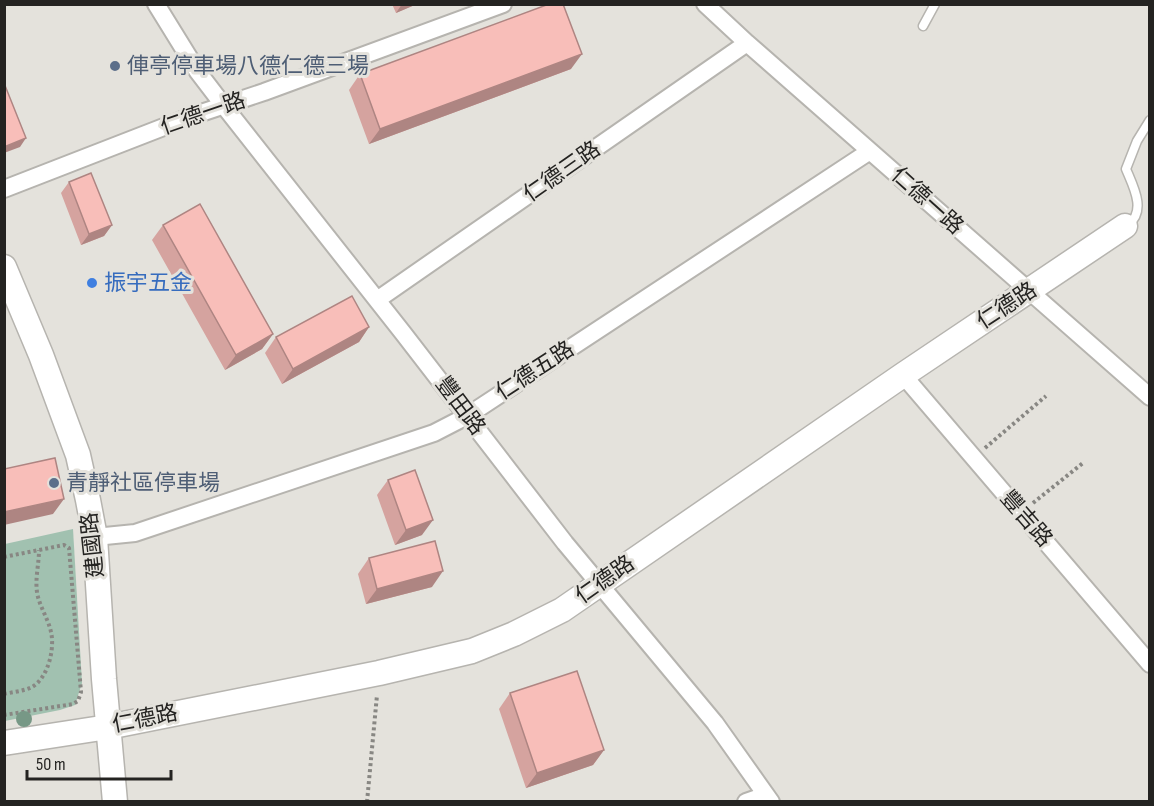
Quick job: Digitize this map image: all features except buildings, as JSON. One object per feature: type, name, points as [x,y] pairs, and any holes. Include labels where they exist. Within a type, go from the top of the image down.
[{"type":"street","name":"豐田路","points":[[156,4],[198,72],[224,106],[565,543],[714,723],[769,798]]},
{"type":"street","name":"仁德一路","points":[[4,189],[503,4]]},
{"type":"street","name":"仁德一路","points":[[705,4],[1149,397]]},
{"type":"street","name":"仁德三路","points":[[377,300],[747,43]]},
{"type":"street","name":"仁德五路","points":[[95,537],[146,529],[434,433],[467,416],[870,151]]},
{"type":"street","name":"仁德路","points":[[4,743],[108,727],[379,673],[472,651],[514,634],[562,610],[903,375],[1125,226]]},
{"type":"street","name":"建國路","points":[[4,267],[41,355],[78,455],[95,537],[115,801]]},
{"type":"street","name":"豐吉路","points":[[903,375],[1149,664]]},
{"type":"street","points":[[746,801],[769,798]]},
{"type":"lane","points":[[923,26],[935,4]]},
{"type":"lane","points":[[1125,226],[1133,221],[1139,204],[1126,169],[1137,141],[1149,120]]},
{"type":"path","points":[[974,458],[1046,396]]},
{"type":"path","points":[[1021,513],[1083,463]]},
{"type":"path","points":[[4,556],[64,544],[70,551],[81,692],[78,701],[72,704],[4,715]]},
{"type":"path","points":[[4,694],[25,690],[40,681],[50,658],[51,630],[36,591],[39,550]]},
{"type":"path","points":[[368,801],[379,673]]},
{"type":"green space","points":[[73,529],[82,683],[75,705],[5,721],[5,544]]},
{"type":"place","name":"俥亭停車場八德仁德三場","points":[[115,66]]},
{"type":"place","name":"振宇五金","points":[[92,283]]},
{"type":"place","name":"青靜社區停車場","points":[[54,483]]}]
